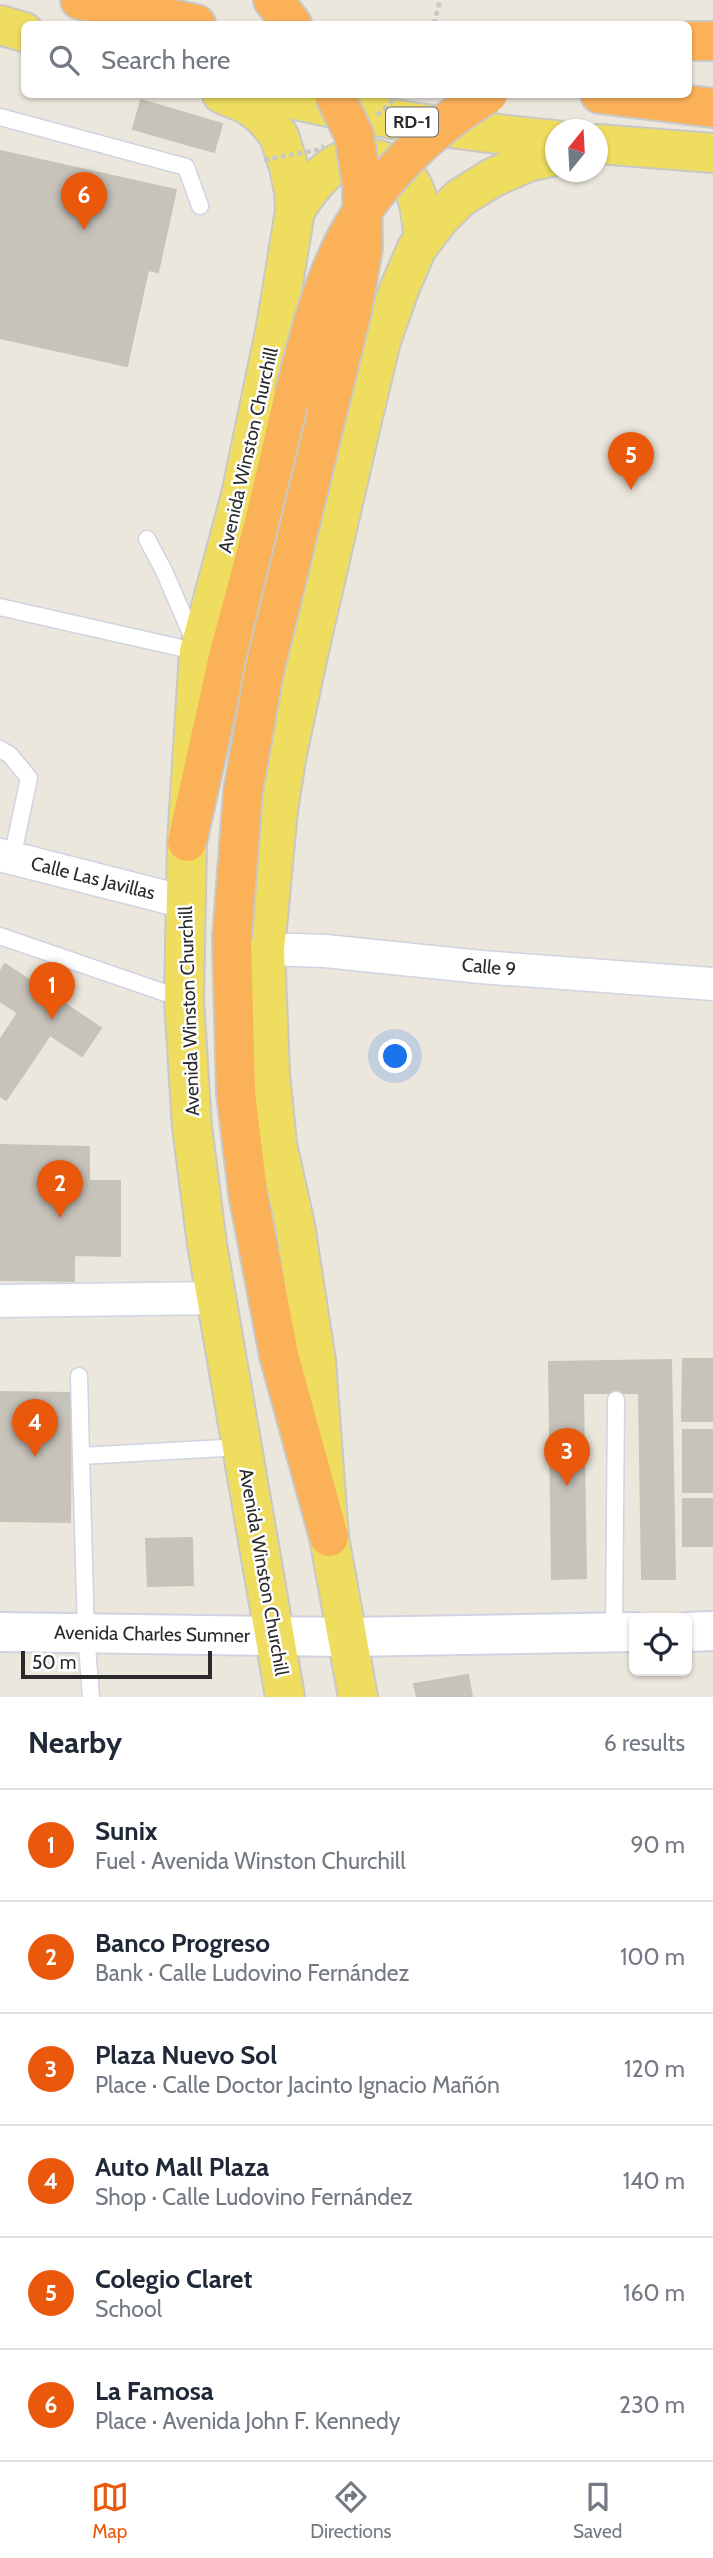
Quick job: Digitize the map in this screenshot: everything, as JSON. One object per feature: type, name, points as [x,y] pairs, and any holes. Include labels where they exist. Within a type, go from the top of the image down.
[{"type":"highway","points":[[80,0],[182,21]]},
{"type":"highway","points":[[274,0],[290,21]]},
{"type":"highway","points":[[692,41],[713,41]]},
{"type":"highway","points":[[329,1537],[279,1355],[248,1193],[236,1093],[249,944],[235,873],[243,792],[264,673],[352,312],[363,248],[362,185],[354,135],[336,98]]},
{"type":"highway","points":[[187,842],[228,657],[263,527],[294,395],[319,301],[335,260],[354,222],[417,148],[446,122],[482,98]]},
{"type":"highway","points":[[632,98],[713,108]]},
{"type":"main road","points":[[0,25],[21,31]]},
{"type":"main road","points":[[232,98],[247,104],[264,117],[279,136],[289,167],[295,211]]},
{"type":"main road","name":"RD-1","points":[[290,98],[392,119],[491,134],[545,138]]},
{"type":"main road","points":[[608,146],[713,153]]},
{"type":"main road","points":[[295,211],[308,191],[339,163],[359,156],[371,158],[404,172],[415,190],[422,213],[423,238]]},
{"type":"main road","points":[[249,944],[308,655],[381,341],[400,287],[423,238],[460,198],[492,178],[528,162],[545,158]]},
{"type":"main road","name":"Avenida Winston Churchill","points":[[285,1697],[216,1298],[192,1128],[184,1000],[187,842],[199,652],[241,495],[276,327],[295,211]]},
{"type":"main road","points":[[329,1537],[358,1697]]},
{"type":"street","name":"Calle Las Javillas","points":[[6,856],[185,902]]},
{"type":"street","name":"Calle 9","points":[[249,944],[481,967],[713,984]]},
{"type":"street","points":[[0,1301],[216,1298]]},
{"type":"street","points":[[692,1632],[713,1631]]},
{"type":"street","name":"Avenida Charles Sumner","points":[[0,1632],[347,1637],[624,1632]]},
{"type":"lane","points":[[0,117],[186,167],[200,206]]},
{"type":"lane","points":[[147,539],[199,652]]},
{"type":"lane","points":[[0,607],[199,652]]},
{"type":"lane","points":[[0,749],[10,755],[29,778],[6,856]]},
{"type":"lane","points":[[0,936],[184,1000]]},
{"type":"lane","points":[[79,1376],[86,1633],[91,1697]]},
{"type":"lane","points":[[615,1401],[624,1632]]},
{"type":"lane","points":[[81,1456],[242,1447]]},
{"type":"path","points":[[435,21],[440,0]]},
{"type":"building","points":[[141,100],[222,124],[214,152],[133,129]]},
{"type":"building","points":[[0,151],[176,190],[158,272],[148,270],[127,366],[0,338]]},
{"type":"building","points":[[5,964],[101,1028],[82,1056],[50,1035],[23,1075],[0,1060],[0,1040],[18,1013],[0,1001],[0,972]]},
{"type":"building","points":[[0,1060],[23,1075],[6,1100],[0,1096]]},
{"type":"building","points":[[0,1145],[89,1147],[89,1181],[120,1181],[120,1256],[74,1255],[74,1281],[0,1280]]},
{"type":"building","points":[[683,1359],[713,1359],[713,1421],[682,1421]]},
{"type":"building","points":[[671,1360],[675,1579],[642,1579],[639,1393],[583,1393],[586,1578],[552,1579],[549,1362]]},
{"type":"building","points":[[0,1392],[71,1393],[70,1522],[0,1521]]},
{"type":"building","points":[[683,1430],[713,1430],[713,1492],[683,1492]]},
{"type":"building","points":[[683,1499],[713,1499],[713,1546],[683,1546]]},
{"type":"building","points":[[192,1538],[193,1585],[148,1586],[146,1539]]},
{"type":"building","points":[[468,1675],[472,1697],[417,1697],[414,1684]]},
{"type":"place","name":"La Famosa","points":[[84,230]]},
{"type":"place","name":"Colegio Claret","points":[[631,490]]},
{"type":"place","name":"Sunix","points":[[52,1020]]},
{"type":"place","name":"Banco Progreso","points":[[60,1218]]},
{"type":"place","name":"Auto Mall Plaza","points":[[35,1457]]},
{"type":"place","name":"Plaza Nuevo Sol","points":[[567,1486]]}]
